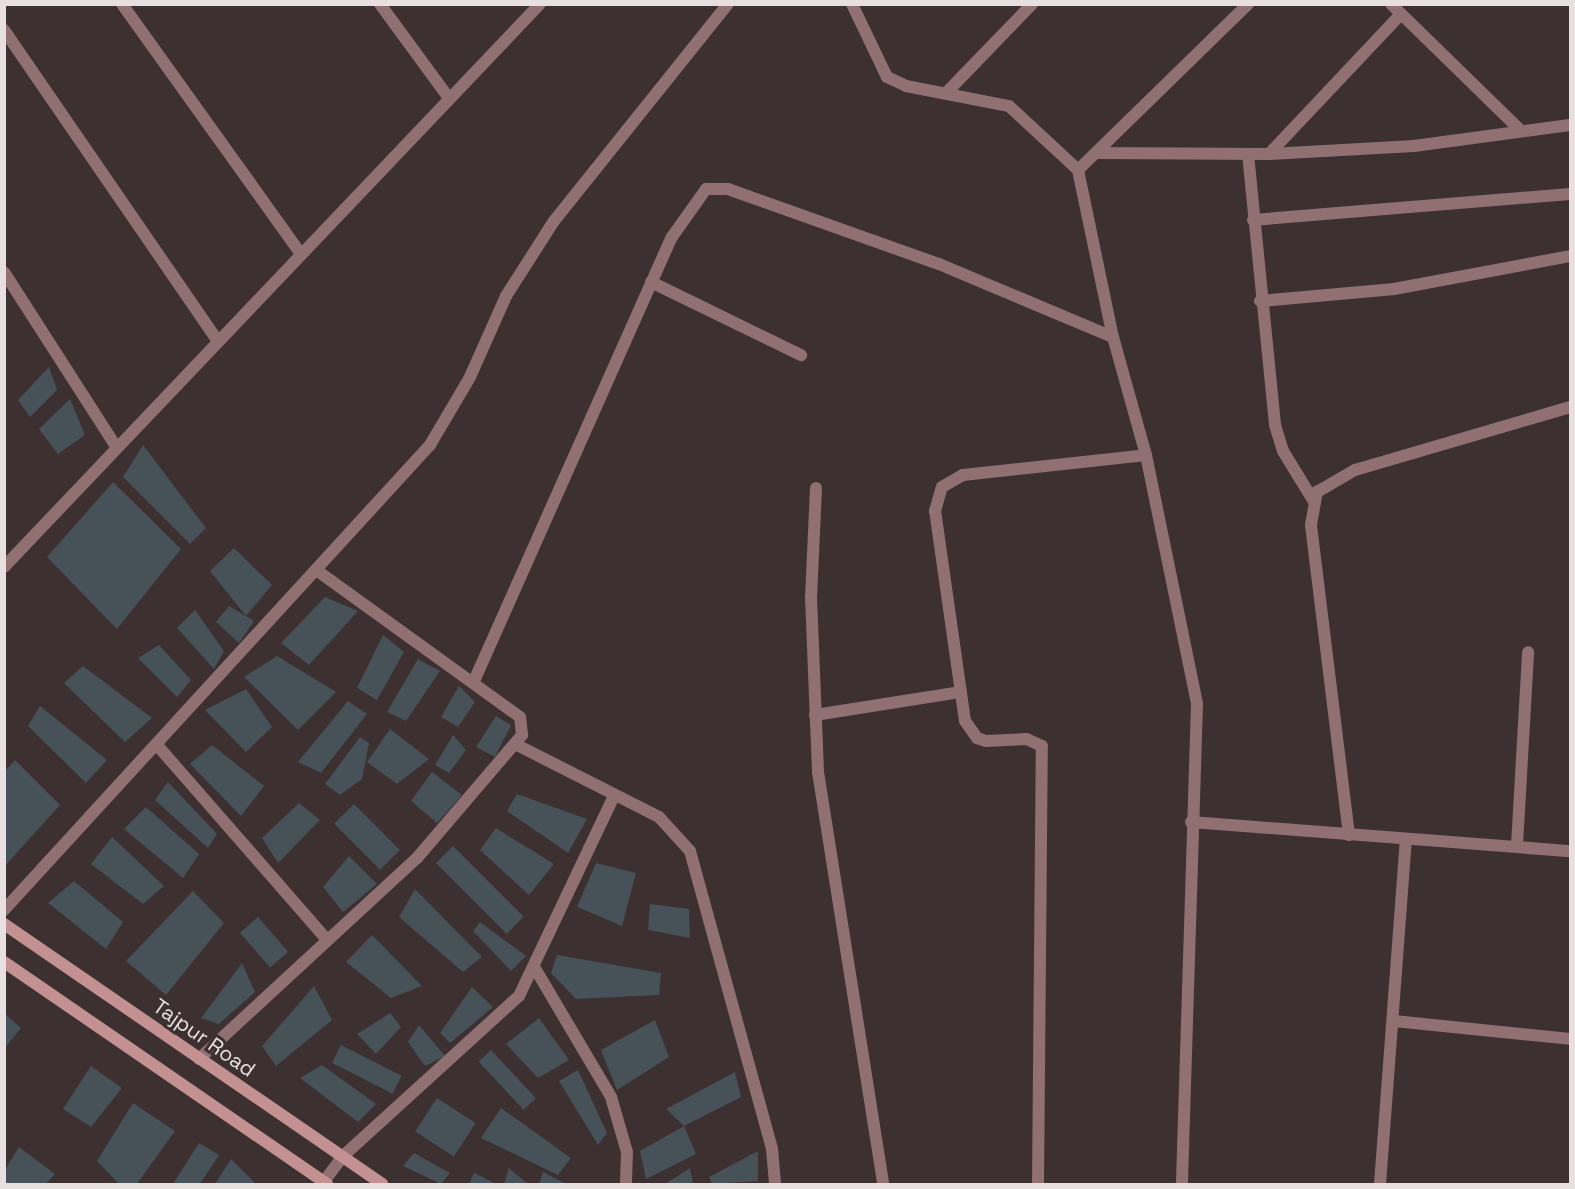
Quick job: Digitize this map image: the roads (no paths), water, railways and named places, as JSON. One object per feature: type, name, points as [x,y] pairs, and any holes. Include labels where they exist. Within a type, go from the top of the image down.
[{"type":"main road","name":"Tajpur Road","points":[[4,924],[382,1185]]},
{"type":"main road","points":[[4,962],[324,1184]]},
{"type":"street","points":[[122,4],[301,254]]},
{"type":"street","points":[[380,4],[448,97]]},
{"type":"street","points":[[4,567],[448,97],[540,4]]},
{"type":"street","points":[[4,910],[319,572],[430,445],[470,377],[506,296],[548,230],[728,4]]},
{"type":"street","points":[[852,4],[887,77],[906,86],[948,91],[1009,106],[1078,170],[1113,337],[1146,455],[1197,704],[1191,822],[1182,1185]]},
{"type":"street","points":[[948,91],[1032,4]]},
{"type":"street","points":[[1078,170],[1248,4]]},
{"type":"street","points":[[1391,4],[1521,131]]},
{"type":"street","points":[[1269,154],[1401,14]]},
{"type":"street","points":[[4,30],[218,341]]},
{"type":"street","points":[[1096,153],[1269,154],[1414,146],[1570,125]]},
{"type":"street","points":[[1248,154],[1260,301],[1275,425],[1283,451],[1313,500]]},
{"type":"street","points":[[474,681],[651,282],[691,204],[706,189],[721,188],[939,264],[1113,337]]},
{"type":"street","points":[[1253,220],[1570,194]]},
{"type":"street","points":[[1260,301],[1394,289],[1570,256]]},
{"type":"street","points":[[4,272],[117,448]]},
{"type":"street","points":[[651,282],[801,355]]},
{"type":"street","points":[[1349,835],[1311,525],[1313,500],[1330,480],[1355,470],[1570,407]]},
{"type":"street","points":[[1038,1185],[1042,746],[1036,740],[977,738],[965,721],[935,511],[942,487],[957,477],[1006,468],[1146,455]]},
{"type":"street","points":[[816,488],[811,597],[815,715],[824,824],[857,996],[883,1185]]},
{"type":"street","points":[[200,1059],[417,858],[518,745],[520,717],[474,681],[319,572]]},
{"type":"street","points":[[1517,845],[1528,652]]},
{"type":"street","points":[[815,715],[962,692]]},
{"type":"street","points":[[157,745],[327,940]]},
{"type":"street","points":[[518,745],[670,824],[690,851],[772,1149],[775,1185]]},
{"type":"street","points":[[324,1184],[342,1157],[504,1013],[536,970],[614,796]]},
{"type":"street","points":[[1191,822],[1406,840],[1517,845],[1570,851]]},
{"type":"street","points":[[1380,1185],[1406,840]]},
{"type":"street","points":[[536,970],[611,1097],[627,1152],[626,1185]]},
{"type":"street","points":[[1394,1021],[1570,1040]]}]
